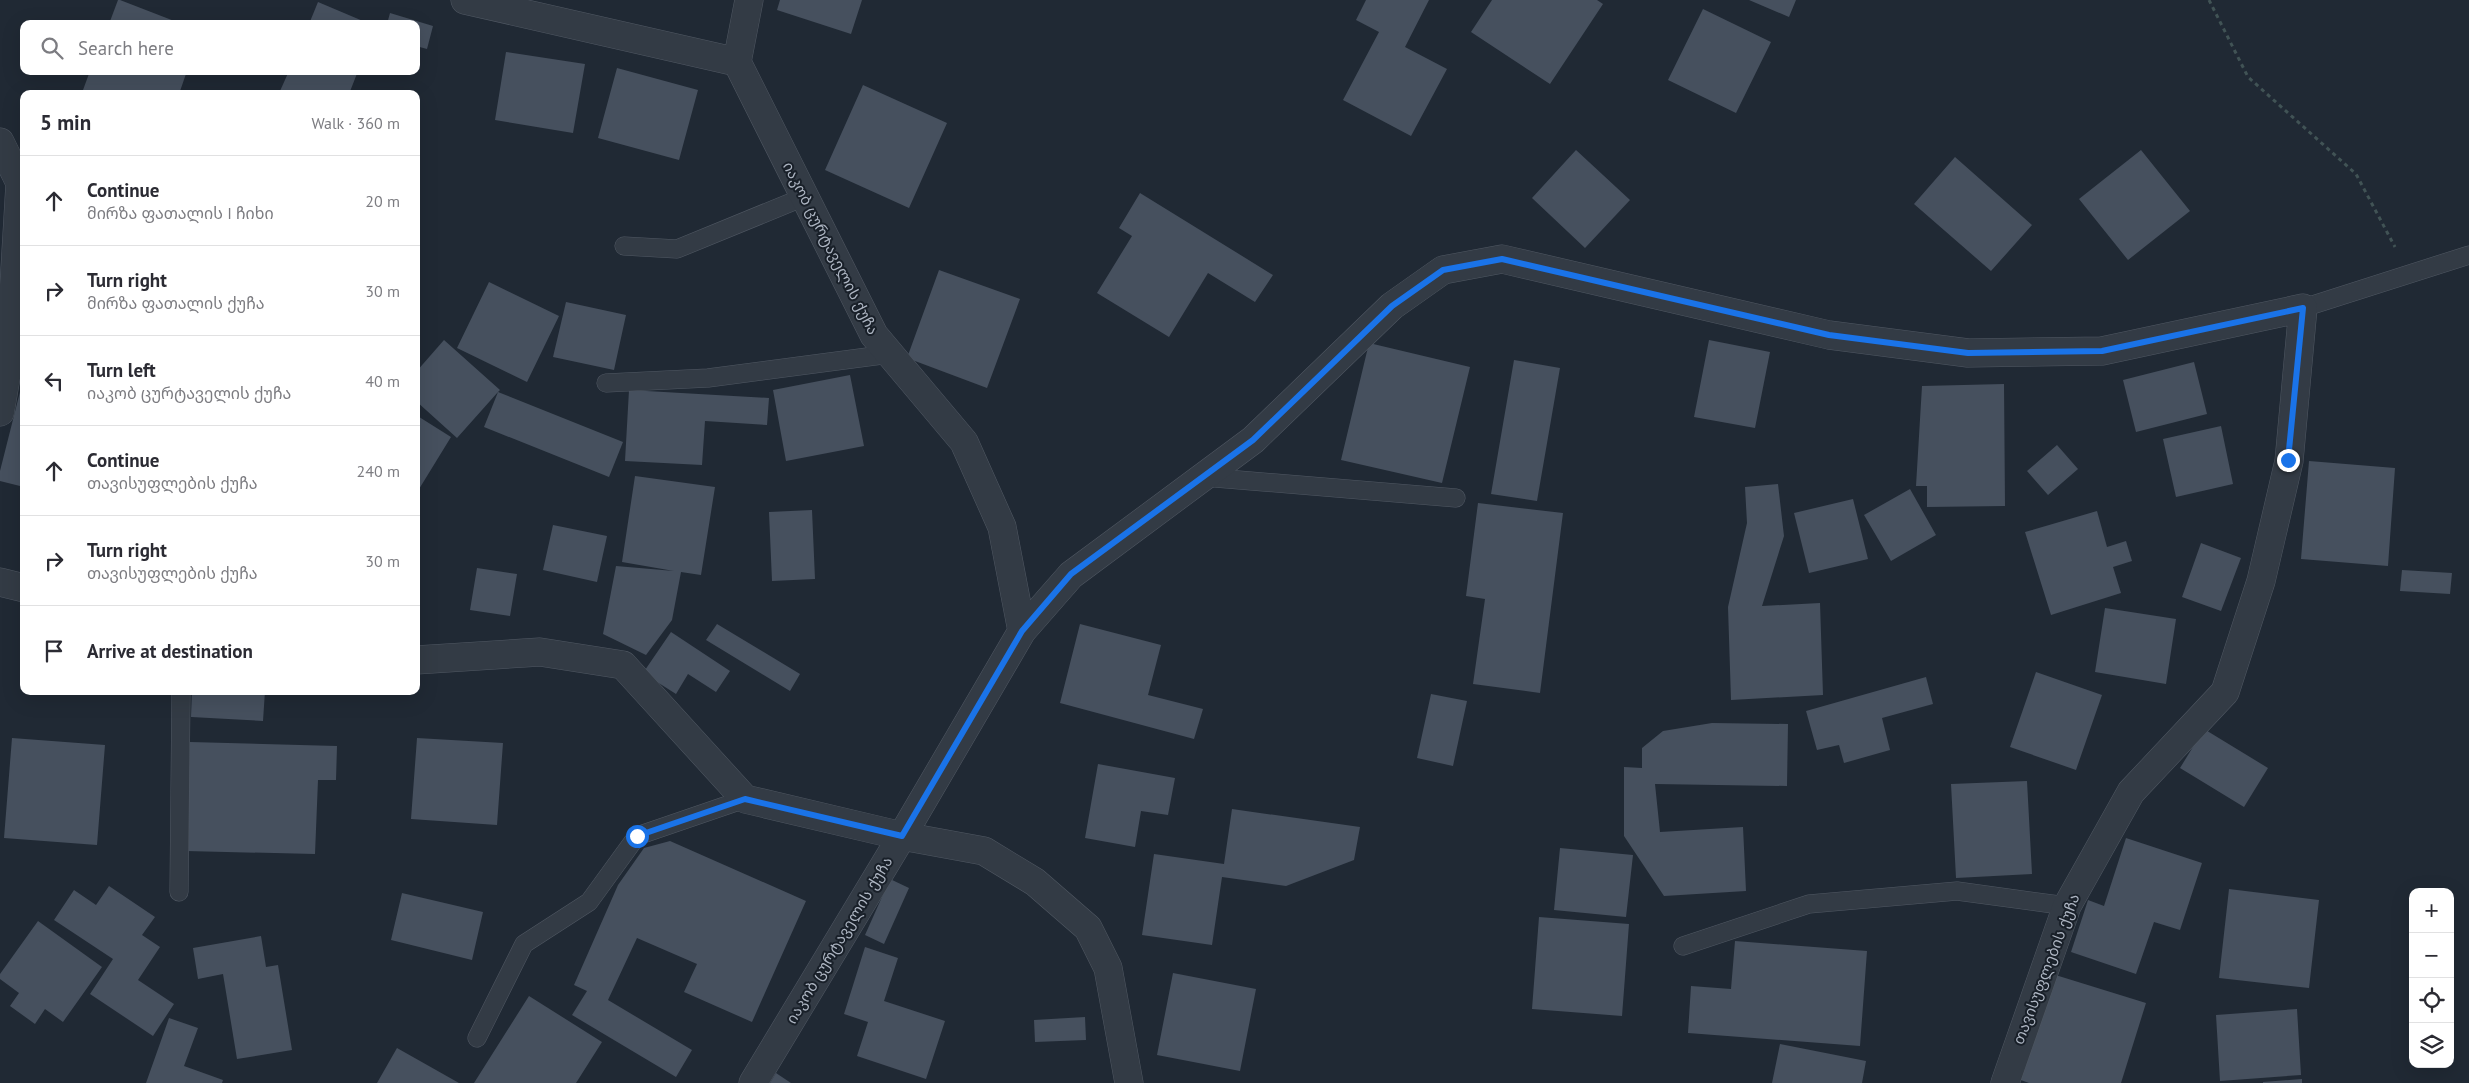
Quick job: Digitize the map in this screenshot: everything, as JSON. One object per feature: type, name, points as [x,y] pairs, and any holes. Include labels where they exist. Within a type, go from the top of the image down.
[{"type":"street","points":[[465,0],[737,62],[749,0]]},
{"type":"street","name":"იაკობ ცურტაველის ქუჩა","points":[[737,62],[874,335],[964,442],[1002,527],[1022,631],[902,836],[753,1083]]},
{"type":"street","points":[[0,142],[20,184],[10,354],[0,412]]},
{"type":"street","points":[[1022,631],[1071,574],[1253,440],[1392,306],[1443,270],[1502,259],[1829,335],[1968,353],[2102,351],[2303,308]]},
{"type":"street","name":"თავისუფლების ქუჩა","points":[[2005,1083],[2067,906],[2131,792],[2225,692],[2262,581],[2288,460],[2303,308]]},
{"type":"street","points":[[0,582],[20,587]]},
{"type":"street","points":[[420,660],[540,652],[623,665],[745,799],[902,836],[984,851],[1035,882],[1088,928],[1108,968],[1129,1083]]},
{"type":"lane","points":[[624,246],[677,249],[804,197]]},
{"type":"lane","points":[[2303,308],[2469,255]]},
{"type":"lane","points":[[606,383],[708,378],[890,354]]},
{"type":"lane","points":[[1203,477],[1456,498]]},
{"type":"lane","points":[[179,892],[181,695]]},
{"type":"lane","points":[[477,1038],[524,944],[589,902],[637,836],[745,799]]},
{"type":"lane","points":[[1683,946],[1809,904],[1957,890],[2067,906]]},
{"type":"path","points":[[2209,0],[2248,77],[2356,174],[2395,246],[2388,281]]},
{"type":"building","points":[[118,0],[120,0],[172,20],[110,20]]},
{"type":"building","points":[[780,0],[862,0],[851,34],[777,10]]},
{"type":"building","points":[[1366,0],[1429,0],[1405,47],[1447,69],[1411,136],[1343,100],[1379,32],[1356,20]]},
{"type":"building","points":[[1492,0],[1597,0],[1603,4],[1550,84],[1471,32]]},
{"type":"building","points":[[1749,0],[1796,0],[1789,17]]},
{"type":"building","points":[[318,2],[361,20],[311,20]]},
{"type":"building","points":[[1703,9],[1771,42],[1736,113],[1668,80]]},
{"type":"building","points":[[390,13],[413,20],[388,20]]},
{"type":"building","points":[[420,22],[433,26],[427,49],[420,47]]},
{"type":"building","points":[[506,52],[585,64],[573,133],[495,120]]},
{"type":"building","points":[[617,68],[698,90],[679,160],[598,138]]},
{"type":"building","points":[[89,75],[186,75],[180,90],[83,90]]},
{"type":"building","points":[[287,75],[356,75],[351,90],[280,90]]},
{"type":"building","points":[[863,85],[947,123],[909,208],[825,170]]},
{"type":"building","points":[[1576,150],[1630,200],[1585,248],[1532,198]]},
{"type":"building","points":[[2141,150],[2190,211],[2128,260],[2079,199]]},
{"type":"building","points":[[1955,157],[2032,225],[1991,271],[1914,204]]},
{"type":"building","points":[[1140,193],[1273,275],[1255,302],[1208,273],[1169,337],[1097,293],[1132,236],[1119,228]]},
{"type":"building","points":[[939,270],[1020,299],[987,388],[907,358]]},
{"type":"building","points":[[489,282],[559,316],[527,382],[457,348]]},
{"type":"building","points":[[566,302],[626,315],[614,370],[553,357]]},
{"type":"building","points":[[444,340],[500,390],[457,438],[420,405],[420,367]]},
{"type":"building","points":[[1709,340],[1770,352],[1755,428],[1694,417]]},
{"type":"building","points":[[1369,343],[1470,367],[1442,483],[1341,460]]},
{"type":"building","points":[[1514,360],[1560,368],[1537,501],[1491,494]]},
{"type":"building","points":[[2194,362],[2207,414],[2136,432],[2123,380]]},
{"type":"building","points":[[850,375],[864,446],[786,461],[773,390]]},
{"type":"building","points":[[2004,384],[2005,506],[1927,507],[1927,486],[1916,486],[1922,386]]},
{"type":"building","points":[[629,390],[769,398],[767,425],[705,421],[702,465],[625,461]]},
{"type":"building","points":[[20,392],[20,486],[0,481],[0,471]]},
{"type":"building","points":[[498,392],[623,442],[609,477],[484,427]]},
{"type":"building","points":[[420,418],[451,437],[420,487]]},
{"type":"building","points":[[2221,426],[2233,484],[2176,497],[2163,439]]},
{"type":"building","points":[[2057,445],[2078,469],[2048,495],[2027,471]]},
{"type":"building","points":[[2309,461],[2395,468],[2388,566],[2301,559]]},
{"type":"building","points":[[635,476],[715,487],[701,575],[681,572],[672,620],[646,655],[603,634],[616,566],[674,571],[622,562]]},
{"type":"building","points":[[1778,484],[1784,536],[1762,606],[1820,603],[1823,695],[1731,700],[1728,607],[1747,523],[1745,487]]},
{"type":"building","points":[[1910,489],[1936,535],[1891,561],[1864,515]]},
{"type":"building","points":[[1853,499],[1868,559],[1809,573],[1794,513]]},
{"type":"building","points":[[1478,503],[1563,513],[1540,693],[1473,684],[1485,599],[1466,596]]},
{"type":"building","points":[[812,510],[815,579],[772,581],[769,512]]},
{"type":"building","points":[[2097,511],[2107,547],[2126,541],[2132,561],[2113,567],[2121,593],[2051,615],[2025,532]]},
{"type":"building","points":[[553,525],[607,536],[597,582],[543,570]]},
{"type":"building","points":[[2201,543],[2241,558],[2221,611],[2182,597]]},
{"type":"building","points":[[477,568],[517,574],[510,616],[470,610]]},
{"type":"building","points":[[2402,570],[2452,573],[2450,594],[2400,591]]},
{"type":"building","points":[[2105,608],[2176,619],[2166,684],[2095,672]]},
{"type":"building","points":[[717,624],[800,674],[790,691],[706,640]]},
{"type":"building","points":[[1080,624],[1161,645],[1148,695],[1203,709],[1194,739],[1060,703]]},
{"type":"building","points":[[671,632],[730,671],[716,692],[688,674],[676,694],[643,673]]},
{"type":"building","points":[[2036,672],[2102,695],[2076,770],[2010,747]]},
{"type":"building","points":[[1926,677],[1933,704],[1882,718],[1890,750],[1844,763],[1839,745],[1817,750],[1806,711]]},
{"type":"building","points":[[1431,694],[1467,701],[1453,766],[1417,758]]},
{"type":"building","points":[[192,695],[265,695],[263,721],[191,717]]},
{"type":"building","points":[[1712,723],[1788,724],[1787,786],[1655,784],[1660,832],[1743,827],[1746,891],[1664,896],[1624,836],[1624,767],[1642,768],[1642,748],[1663,731]]},
{"type":"building","points":[[2204,729],[2268,768],[2244,807],[2180,768]]},
{"type":"building","points":[[12,738],[105,745],[97,845],[4,838]]},
{"type":"building","points":[[417,738],[503,743],[497,825],[411,819]]},
{"type":"building","points":[[190,742],[337,746],[336,780],[318,780],[315,854],[186,851]]},
{"type":"building","points":[[1098,764],[1175,778],[1168,815],[1141,811],[1135,847],[1085,838]]},
{"type":"building","points":[[2027,781],[2032,874],[1956,878],[1951,784]]},
{"type":"building","points":[[1232,809],[1360,827],[1354,860],[1286,886],[1222,877],[1212,945],[1142,935],[1154,854],[1224,864]]},
{"type":"building","points":[[2126,838],[2202,863],[2180,930],[2154,922],[2136,974],[2071,952],[2088,900],[2104,906]]},
{"type":"building","points":[[670,841],[806,901],[752,1022],[684,992],[697,964],[637,938],[608,1000],[692,1050],[676,1077],[572,1015],[587,991],[574,985],[618,885],[644,848]]},
{"type":"building","points":[[1560,848],[1633,855],[1626,917],[1554,910]]},
{"type":"building","points":[[890,879],[909,888],[884,944],[865,935]]},
{"type":"building","points":[[109,886],[155,917],[142,935],[160,947],[138,980],[174,1004],[153,1036],[90,994],[113,959],[54,920],[74,890],[96,905]]},
{"type":"building","points":[[2229,889],[2319,900],[2309,988],[2219,978]]},
{"type":"building","points":[[402,893],[483,912],[472,960],[391,940]]},
{"type":"building","points":[[1539,917],[1629,924],[1622,1016],[1532,1009]]},
{"type":"building","points":[[38,921],[102,967],[63,1022],[45,1009],[35,1024],[10,1006],[19,993],[0,979],[0,974]]},
{"type":"building","points":[[261,936],[266,967],[278,965],[292,1050],[237,1059],[223,974],[198,979],[193,948]]},
{"type":"building","points":[[1735,941],[1867,951],[1860,1046],[1688,1033],[1691,986],[1731,989]]},
{"type":"building","points":[[865,947],[898,958],[884,1001],[945,1021],[926,1079],[857,1056],[868,1022],[844,1014]]},
{"type":"building","points":[[1173,973],[1256,989],[1240,1071],[1157,1055]]},
{"type":"building","points":[[2049,973],[2146,1003],[2121,1083],[2029,1083],[2018,1079]]},
{"type":"building","points":[[529,996],[602,1042],[576,1083],[474,1083]]},
{"type":"building","points":[[2297,1009],[2301,1075],[2220,1081],[2216,1015]]},
{"type":"building","points":[[1085,1017],[1086,1040],[1035,1042],[1034,1020]]},
{"type":"building","points":[[169,1018],[198,1028],[184,1066],[223,1080],[222,1083],[146,1083]]},
{"type":"building","points":[[1780,1044],[1866,1061],[1862,1083],[1772,1083]]},
{"type":"building","points":[[397,1048],[459,1083],[377,1083]]},
{"type":"building","points":[[776,1073],[791,1083],[770,1083]]},
{"type":"building","points":[[2302,1079],[2302,1083],[2263,1083],[2263,1082]]},
{"type":"route","points":[[637,836],[745,799],[902,836],[1022,631],[1071,574],[1253,440],[1392,306],[1443,270],[1502,259],[1829,335],[1968,353],[2102,351],[2303,308],[2288,460]]}]
